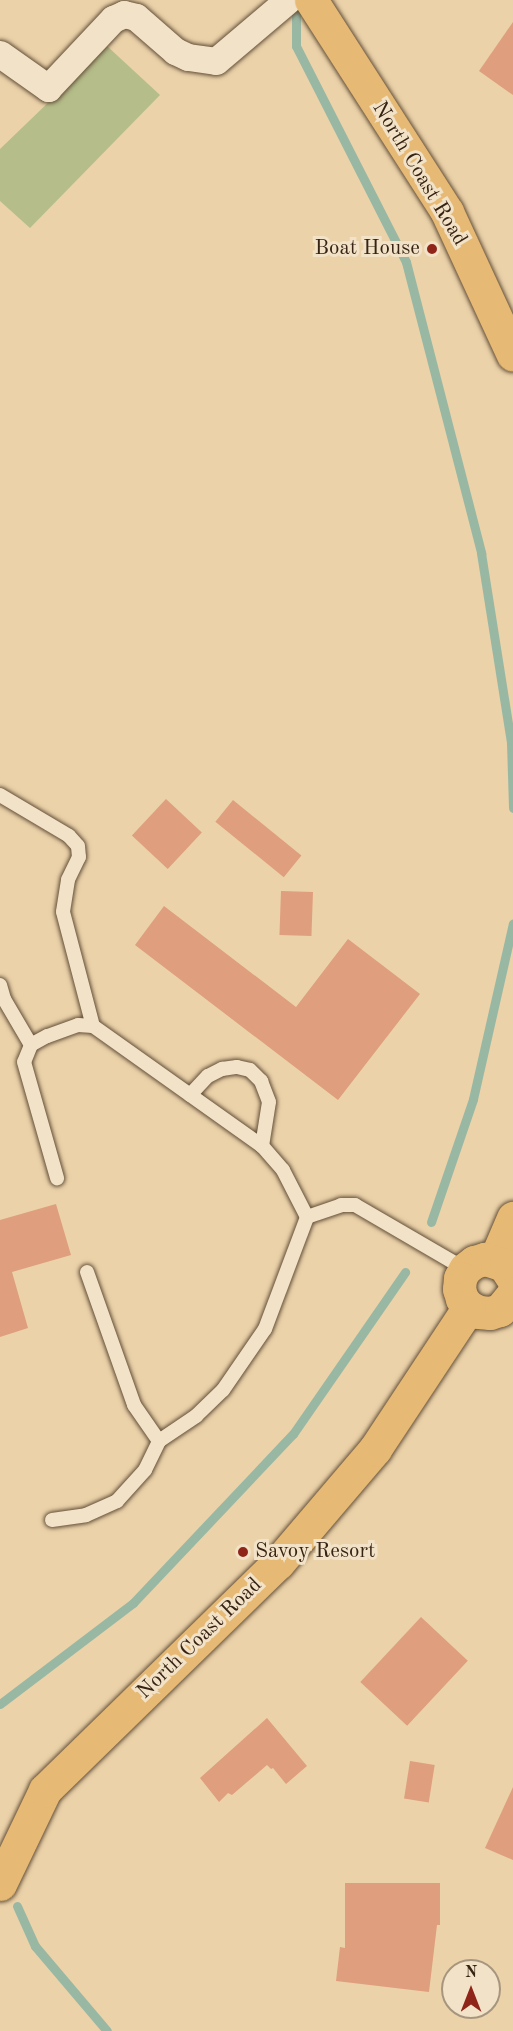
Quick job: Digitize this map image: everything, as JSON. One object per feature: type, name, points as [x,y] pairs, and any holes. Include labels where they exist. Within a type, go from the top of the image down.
[{"type":"main road","name":"North Coast Road","points":[[311,0],[447,212],[509,331]]},
{"type":"main road","points":[[501,1285],[513,1218]]},
{"type":"main road","name":"North Coast Road","points":[[0,1884],[45,1790],[278,1563],[375,1449],[469,1308],[490,1314],[501,1285]]},
{"type":"street","points":[[0,54],[48,88],[113,20],[124,14],[136,17],[176,51],[189,57],[216,61],[288,0]]},
{"type":"lane","points":[[0,795],[69,836],[78,846],[79,857],[68,880],[63,912],[93,1026]]},
{"type":"lane","points":[[0,985],[4,999],[32,1045]]},
{"type":"lane","points":[[52,1520],[86,1515],[117,1501],[145,1470],[159,1442],[195,1416],[223,1390],[265,1329],[307,1216],[289,1178],[262,1146],[93,1026],[78,1025],[64,1029],[32,1045],[24,1062],[57,1178]]},
{"type":"lane","points":[[190,1095],[208,1076],[222,1069],[237,1067],[250,1070],[261,1081],[269,1102],[262,1146]]},
{"type":"lane","points":[[307,1216],[341,1204],[356,1204],[501,1285]]},
{"type":"lane","points":[[87,1272],[134,1406],[159,1442]]},
{"type":"green space","points":[[107,46],[160,95],[30,228],[0,201],[0,149]]},
{"type":"building","points":[[513,22],[513,95],[479,71]]},
{"type":"building","points":[[166,799],[202,832],[168,869],[132,836]]},
{"type":"building","points":[[233,800],[301,855],[284,877],[215,822]]},
{"type":"building","points":[[281,891],[313,892],[311,936],[279,935]]},
{"type":"building","points":[[164,906],[296,1007],[348,939],[420,994],[338,1100],[135,945]]},
{"type":"building","points":[[56,1204],[71,1255],[12,1272],[28,1328],[0,1337],[0,1220]]},
{"type":"building","points":[[421,1617],[468,1661],[407,1726],[360,1682]]},
{"type":"building","points":[[267,1718],[307,1766],[286,1784],[273,1768],[267,1765],[232,1795],[228,1793],[219,1802],[200,1778]]},
{"type":"building","points":[[410,1761],[435,1765],[429,1802],[404,1799]]},
{"type":"building","points":[[513,1787],[513,1860],[485,1848]]},
{"type":"building","points":[[345,1883],[440,1883],[440,1925],[437,1925],[429,1992],[336,1981],[340,1947],[345,1948]]},
{"type":"waterway","points":[[296,6],[296,46],[406,262],[481,553],[511,743],[513,808]]},
{"type":"waterway","points":[[431,1222],[473,1099],[513,923]]},
{"type":"waterway","points":[[0,1704],[133,1603],[293,1434],[405,1272]]},
{"type":"waterway","points":[[17,1906],[35,1946],[107,2031]]},
{"type":"place","name":"Boat House","points":[[432,249]]},
{"type":"place","name":"Savoy Resort","points":[[243,1552]]}]
